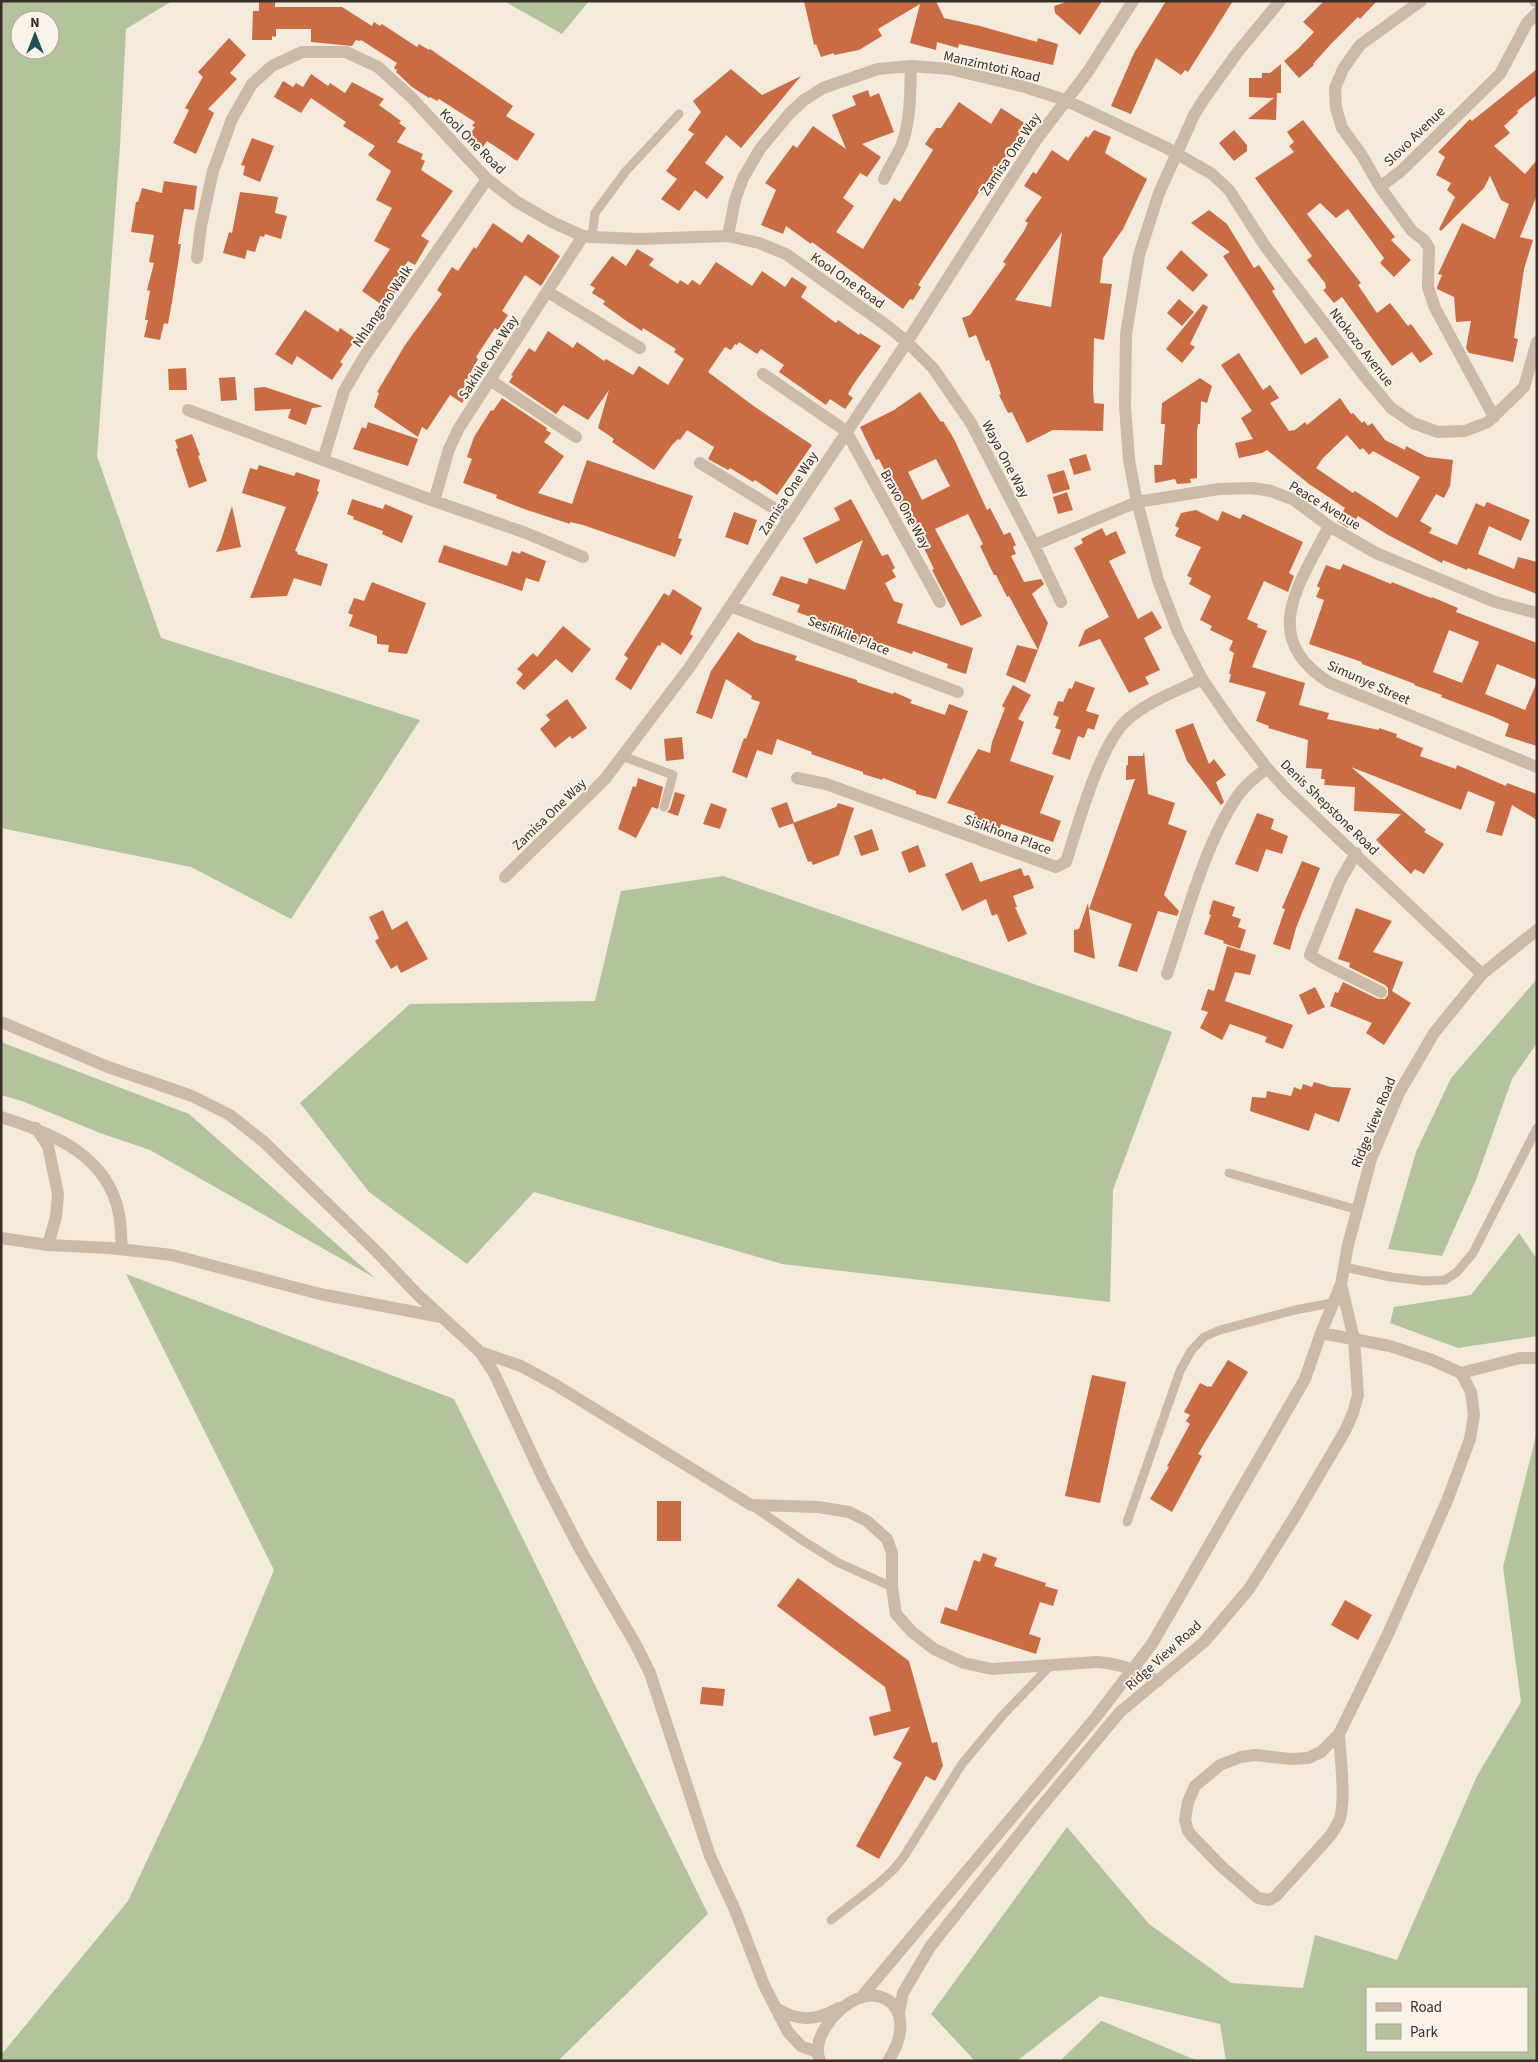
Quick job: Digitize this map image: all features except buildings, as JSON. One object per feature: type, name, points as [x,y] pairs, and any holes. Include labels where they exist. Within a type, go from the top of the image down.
[{"type":"street","name":"Zamisa One Way","points":[[505,877],[605,779],[689,668],[907,342],[1036,140],[1087,73],[1133,1]]},
{"type":"street","name":"Denis Shepstone Road","points":[[1280,1],[1252,33],[1219,76],[1194,115],[1159,193],[1139,255],[1126,334],[1125,406],[1130,460],[1137,502],[1158,580],[1178,632],[1202,680],[1267,768],[1287,790],[1356,853],[1482,974]]},
{"type":"street","name":"Slovo Avenue","points":[[1421,1],[1360,45],[1343,69],[1335,88],[1336,108],[1342,128],[1361,154],[1380,187],[1401,172],[1500,74],[1527,24],[1537,13]]},
{"type":"street","name":"Kool One Road","points":[[197,258],[201,226],[213,170],[232,119],[252,84],[272,66],[302,52],[346,52],[378,67],[411,98],[487,179],[517,202],[552,222],[587,236],[640,239],[728,236],[760,243],[786,254],[907,342]]},
{"type":"street","name":"Manzimtoti Road","points":[[728,236],[735,200],[743,178],[760,150],[789,114],[804,100],[823,88],[878,68],[911,66],[950,69],[1025,87],[1065,100],[1178,154]]},
{"type":"street","points":[[884,179],[901,144],[906,127],[910,103],[911,66]]},
{"type":"street","name":"Ntokozo Avenue","points":[[1178,154],[1212,174],[1229,190],[1265,246],[1391,408],[1413,423],[1438,432],[1465,431],[1488,422],[1524,387],[1537,342]]},
{"type":"street","name":"Nhlangano Walk","points":[[323,460],[344,391],[364,357],[487,179]]},
{"type":"street","points":[[1380,187],[1412,231],[1424,240],[1429,248],[1428,287],[1435,308],[1494,417]]},
{"type":"street","name":"Sakhile One Way","points":[[434,501],[449,449],[459,428],[587,236]]},
{"type":"street","points":[[548,292],[640,348]]},
{"type":"street","name":"Waya One Way","points":[[907,342],[933,368],[971,423],[1061,602]]},
{"type":"street","points":[[763,374],[846,431]]},
{"type":"street","points":[[490,380],[576,437]]},
{"type":"street","points":[[188,410],[526,533],[583,557]]},
{"type":"street","name":"Bravo One Way","points":[[846,431],[940,602]]},
{"type":"street","points":[[700,463],[790,518]]},
{"type":"street","name":"Peace Avenue","points":[[1034,545],[1137,502],[1219,489],[1252,488],[1294,500],[1329,526],[1385,556],[1495,602],[1537,613]]},
{"type":"street","name":"Simunye Street","points":[[1329,526],[1293,596],[1289,617],[1294,646],[1303,661],[1315,674],[1330,683],[1537,767]]},
{"type":"street","name":"Sesifikile Place","points":[[730,606],[958,692]]},
{"type":"street","name":"Sisikhona Place","points":[[796,778],[826,784],[1056,866],[1066,862],[1095,777],[1109,746],[1126,721],[1153,703],[1202,680]]},
{"type":"street","points":[[1167,974],[1210,849],[1226,815],[1240,793],[1267,768]]},
{"type":"street","points":[[1356,853],[1340,881],[1310,955],[1320,962],[1382,992]]},
{"type":"street","name":"Ridge View Road","points":[[818,2056],[821,2035],[832,2017],[845,2005],[863,1995],[1096,1717],[1152,1644],[1306,1379],[1320,1333],[1341,1284],[1371,1160],[1398,1093],[1434,1032],[1482,974],[1537,930]]},
{"type":"street","points":[[1,1022],[108,1068],[192,1096],[230,1115],[264,1142],[480,1352],[494,1373],[580,1549],[636,1645],[650,1673],[710,1856],[735,1910],[764,1985],[794,2040],[818,2056]]},
{"type":"street","points":[[1,1117],[36,1128],[76,1148],[95,1166],[109,1186],[119,1214],[122,1249]]},
{"type":"street","points":[[36,1128],[48,1146],[58,1194],[56,1217],[48,1245]]},
{"type":"street","points":[[1,1238],[48,1245],[122,1249],[172,1255],[320,1294],[442,1317]]},
{"type":"street","name":"Ridge View Road","points":[[888,2061],[893,2053],[899,2034],[899,2012],[903,1993],[930,1947],[1087,1750],[1120,1712],[1204,1642],[1249,1589],[1345,1431],[1354,1413],[1358,1395],[1354,1339],[1341,1284]]},
{"type":"street","points":[[1320,1333],[1414,1353],[1460,1373],[1471,1392],[1474,1415],[1470,1439],[1447,1502],[1388,1634],[1339,1734],[1320,1752],[1308,1758],[1291,1759],[1256,1755],[1241,1757],[1220,1765],[1195,1786],[1188,1802],[1185,1820],[1188,1831],[1222,1867],[1258,1898],[1269,1900],[1276,1896],[1330,1836],[1337,1825],[1341,1816],[1342,1802],[1339,1734]]},
{"type":"street","points":[[480,1352],[521,1366],[554,1384],[751,1505],[818,1507],[849,1512],[867,1521],[887,1539],[892,1553],[892,1587],[896,1614],[912,1632],[949,1656],[964,1663],[992,1669],[1096,1662],[1110,1663],[1132,1668],[1158,1681]]},
{"type":"street","points":[[1460,1373],[1512,1360],[1537,1358]]},
{"type":"street","points":[[863,1995],[886,1998],[894,2004],[899,2012]]},
{"type":"street","points":[[776,2008],[789,2016],[809,2018],[831,2013],[845,2005]]},
{"type":"lane","points":[[587,236],[595,213],[626,171],[679,114]]},
{"type":"lane","points":[[622,756],[673,775],[664,807]]},
{"type":"lane","points":[[1344,1267],[1424,1281],[1445,1280],[1457,1272],[1474,1253],[1537,1128]]},
{"type":"lane","points":[[1229,1173],[1358,1210]]},
{"type":"lane","points":[[1127,1522],[1180,1371],[1191,1351],[1204,1337],[1220,1330],[1295,1310],[1346,1302]]},
{"type":"lane","points":[[751,1505],[837,1562],[892,1587]]},
{"type":"lane","points":[[831,1920],[893,1870],[903,1858],[962,1764],[1002,1716],[1050,1666]]},
{"type":"green space","points":[[1,1],[172,1],[126,29],[120,146],[97,456],[161,638],[420,720],[291,919],[191,867],[1,828]]},
{"type":"green space","points":[[504,1],[589,1],[562,34]]},
{"type":"green space","points":[[723,876],[1172,1032],[1113,1190],[1110,1302],[782,1264],[534,1192],[467,1264],[369,1192],[300,1103],[410,1004],[595,1001],[621,891]]},
{"type":"green space","points":[[1537,979],[1537,1043],[1512,1079],[1476,1180],[1442,1256],[1388,1249],[1416,1152],[1451,1078]]},
{"type":"green space","points":[[1,1042],[189,1114],[375,1278],[150,1150],[100,1133],[22,1101],[1,1095]]},
{"type":"green space","points":[[1519,1233],[1537,1259],[1537,1336],[1458,1348],[1390,1323],[1394,1307],[1471,1295]]},
{"type":"green space","points":[[126,1274],[454,1399],[708,1914],[558,2061],[1,2061],[1,2055],[128,1901],[203,1741],[274,1570]]},
{"type":"green space","points":[[1537,1432],[1537,2061],[1226,2061],[1220,2024],[1100,1996],[1017,2061],[975,2061],[931,2014],[1067,1827],[1149,1924],[1231,1983],[1303,1988],[1315,1935],[1397,1960],[1477,1776],[1521,1702],[1503,1567]]},
{"type":"green space","points":[[1102,2021],[1198,2061],[1060,2061]]}]
